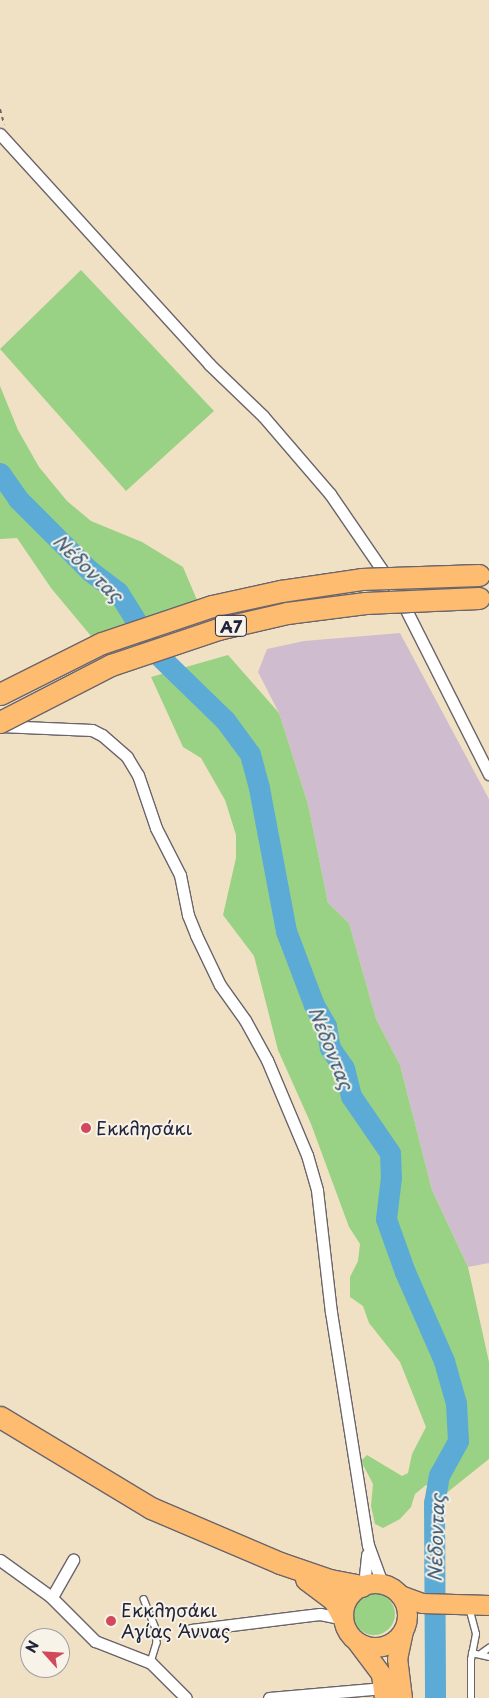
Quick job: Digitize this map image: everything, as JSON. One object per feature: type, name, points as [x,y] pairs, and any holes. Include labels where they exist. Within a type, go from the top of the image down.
[{"type":"highway","name":"Α7","points":[[0,694],[102,643],[212,606],[281,591],[361,579],[484,575]]},
{"type":"highway","name":"Α7","points":[[0,722],[111,665],[218,629],[287,613],[365,602],[484,598]]},
{"type":"highway","points":[[0,1417],[151,1508],[280,1563],[330,1580],[369,1585]]},
{"type":"highway","points":[[280,1563],[324,1590],[342,1617]]},
{"type":"main road","points":[[384,1693],[378,1669],[347,1632],[342,1617],[348,1598],[369,1585],[400,1595],[412,1618],[397,1659],[402,1698]]},
{"type":"main road","points":[[357,1642],[366,1646],[384,1646],[412,1618],[467,1612],[489,1605]]},
{"type":"street","points":[[0,134],[209,364],[263,416],[330,494],[397,592],[489,774]]},
{"type":"street","points":[[0,726],[92,730],[102,735],[126,757],[138,775],[156,828],[180,876],[188,915],[196,935],[220,984],[245,1020],[267,1060],[307,1155],[317,1190],[331,1312],[368,1545],[369,1585]]},
{"type":"street","points":[[368,1545],[369,1585]]},
{"type":"street","points":[[0,1560],[52,1597],[95,1641],[151,1663],[186,1698]]},
{"type":"street","points":[[52,1597],[73,1560]]},
{"type":"street","points":[[191,1630],[320,1614],[342,1617]]},
{"type":"street","points":[[269,1698],[384,1693]]},
{"type":"lane","points":[[144,1599],[157,1637],[151,1663]]},
{"type":"lane","points":[[467,1612],[476,1634],[472,1653],[471,1698]]},
{"type":"lane","points":[[482,1653],[489,1648]]},
{"type":"lane","points":[[472,1653],[482,1653],[489,1657]]},
{"type":"shaded area","points":[[400,633],[489,799],[489,1263],[468,1267],[432,1190],[400,1065],[376,1019],[349,923],[328,903],[308,804],[279,713],[258,672],[267,649],[304,641]]},
{"type":"green space","points":[[81,270],[214,411],[126,491],[0,349]]},
{"type":"green space","points":[[0,386],[18,430],[39,467],[67,501],[91,521],[142,542],[183,567],[197,600],[91,636],[51,588],[17,538],[0,539]]},
{"type":"green space","points":[[228,655],[279,713],[308,804],[328,903],[349,923],[376,1019],[400,1065],[432,1190],[468,1267],[489,1362],[489,1459],[444,1495],[426,1485],[415,1494],[411,1507],[400,1519],[383,1528],[375,1524],[371,1506],[373,1484],[361,1461],[367,1455],[402,1476],[408,1473],[412,1454],[426,1427],[400,1362],[369,1323],[363,1306],[350,1297],[350,1277],[358,1261],[360,1244],[349,1227],[311,1124],[278,1050],[254,956],[223,915],[236,858],[236,835],[225,800],[201,758],[183,747],[151,677]]},
{"type":"green space","points":[[378,1593],[386,1596],[392,1602],[395,1614],[392,1626],[386,1632],[370,1635],[362,1632],[356,1626],[353,1610],[356,1602],[362,1596]]},
{"type":"waterway","name":"Νέδoντας","points":[[0,473],[18,499],[90,571],[118,592],[156,653],[225,720],[250,754],[259,788],[286,931],[314,1005],[326,1026],[330,1048],[344,1068],[351,1096],[390,1153],[391,1177],[386,1219],[405,1272],[444,1361],[456,1403],[458,1441],[439,1475],[434,1502],[435,1698]]},
{"type":"place","name":"Εκκλησάκι","points":[[86,1128]]},
{"type":"place","name":"Εκκλησάκι Αγίας Άννας","points":[[111,1621]]}]
